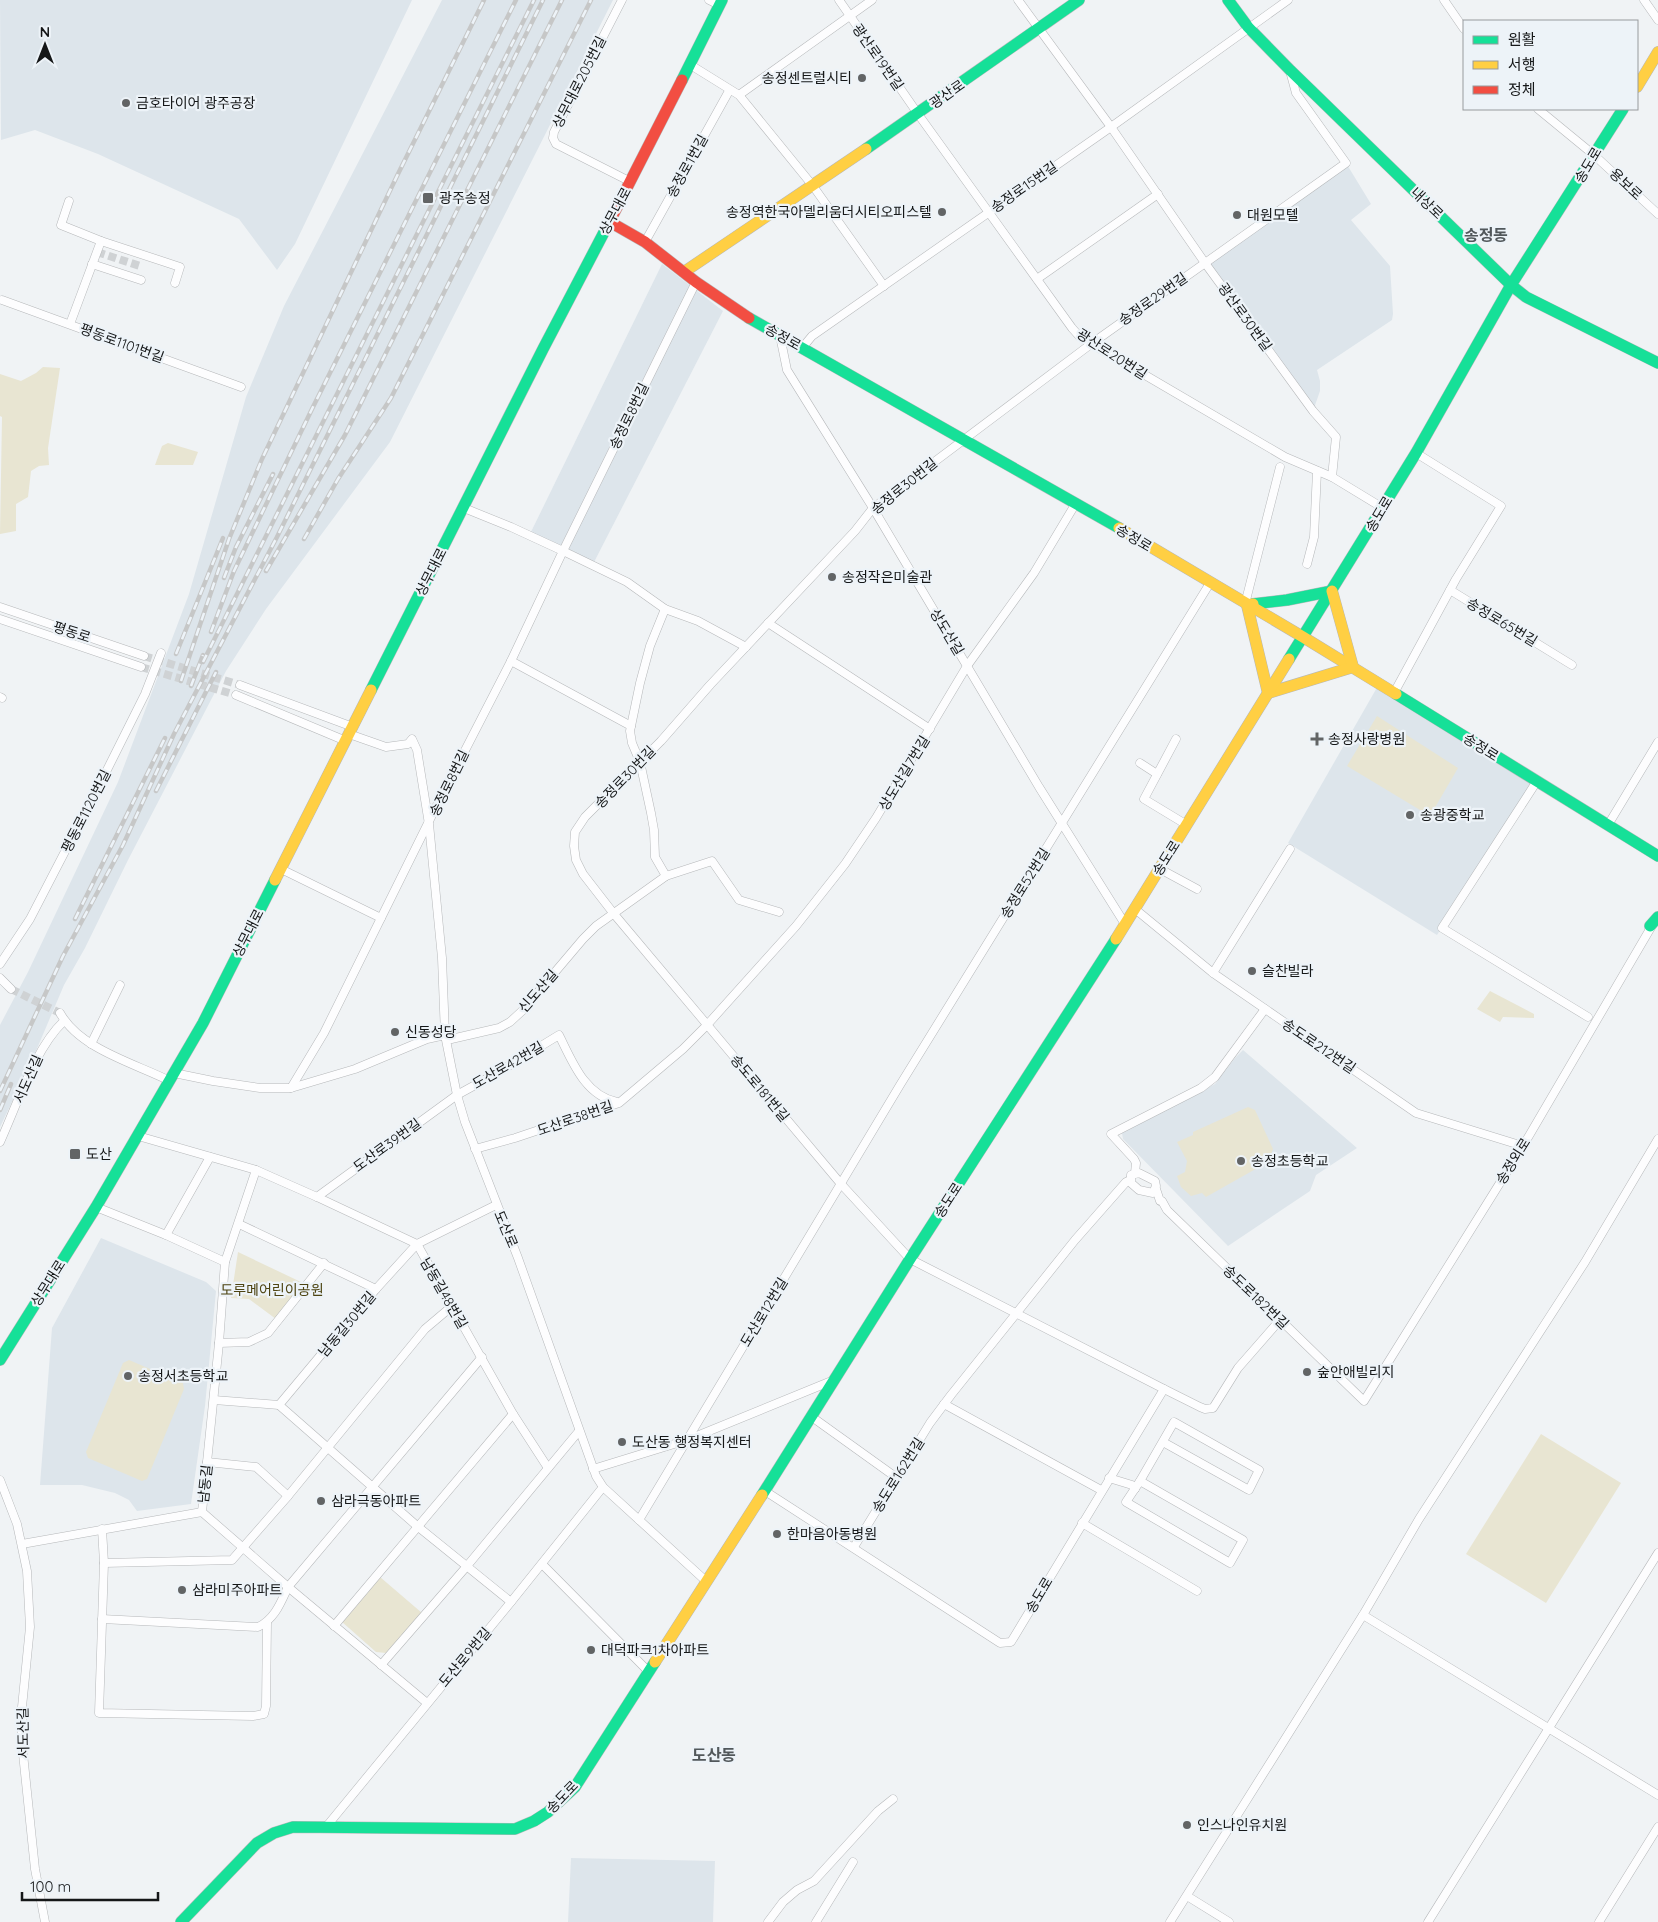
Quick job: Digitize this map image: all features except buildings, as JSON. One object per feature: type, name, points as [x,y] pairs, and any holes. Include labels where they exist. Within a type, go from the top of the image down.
[{"type":"main road","name":"광산로","points":[[684,272],[918,114],[1079,0]]},
{"type":"main road","name":"내상로","points":[[1228,0],[1248,27],[1290,70],[1511,285],[1526,297],[1658,363]]},
{"type":"main road","name":"상무대로","points":[[0,1360],[96,1207],[203,1023],[543,349],[631,182],[717,2]]},
{"type":"main road","points":[[1638,85],[1657,55]]},
{"type":"main road","name":"송도로","points":[[181,1922],[257,1844],[274,1833],[293,1828],[326,1827],[514,1829],[533,1823],[548,1813],[575,1787],[1160,869],[1383,508],[1511,285],[1622,110]]},
{"type":"main road","name":"송정로","points":[[610,222],[645,242],[734,309],[1076,503],[1303,637],[1657,855]]},
{"type":"main road","points":[[1332,591],[1353,667],[1268,693],[1246,604],[1287,600],[1332,591]]},
{"type":"street","name":"상무대로205번길","points":[[622,0],[554,132],[553,138],[556,144],[631,182]]},
{"type":"street","name":"광산로19번길","points":[[839,0],[918,114]]},
{"type":"street","points":[[739,95],[872,0]]},
{"type":"street","name":"광산로30번길","points":[[1018,0],[1111,127],[1205,263],[1313,411],[1336,437],[1332,477]]},
{"type":"street","name":"송정로15번길","points":[[802,348],[812,336],[1111,127],[1288,0]]},
{"type":"street","points":[[1444,0],[1463,28]]},
{"type":"street","points":[[1644,0],[1658,20]]},
{"type":"street","points":[[689,64],[729,91],[739,95],[813,186],[884,286]]},
{"type":"street","name":"송정로29번길","points":[[963,439],[1090,344],[1346,163],[1296,93],[1290,70]]},
{"type":"street","name":"송정로1번길","points":[[645,242],[729,91]]},
{"type":"street","name":"용보로","points":[[1539,110],[1594,155],[1658,214]]},
{"type":"street","name":"광산로20번길","points":[[918,114],[1080,337],[1285,457],[1332,477],[1383,508]]},
{"type":"street","points":[[1037,279],[1158,194]]},
{"type":"street","points":[[69,201],[61,225],[101,241],[180,267],[175,284]]},
{"type":"street","points":[[70,324],[101,241]]},
{"type":"street","points":[[92,264],[141,280]]},
{"type":"street","name":"송정로8번길","points":[[429,824],[511,661],[563,551],[696,282]]},
{"type":"street","name":"평동로1101번길","points":[[2,300],[241,387]]},
{"type":"street","name":"상도산길","points":[[780,336],[787,370],[873,508],[1062,824],[1125,924]]},
{"type":"street","name":"송정로30번길","points":[[574,846],[576,832],[585,817],[640,762],[855,531],[873,508],[963,439]]},
{"type":"street","name":"송정로65번길","points":[[1394,693],[1450,590],[1501,506],[1416,453]]},
{"type":"street","points":[[1246,604],[1280,467]]},
{"type":"street","points":[[1307,564],[1314,537],[1318,471]]},
{"type":"street","name":"상도산길7번길","points":[[707,1025],[796,926],[834,880],[876,818],[968,666],[1034,573],[1076,503]]},
{"type":"street","points":[[464,508],[511,527],[627,582],[665,609],[698,620],[746,647]]},
{"type":"street","name":"송정로52번길","points":[[841,1184],[1210,583]]},
{"type":"street","name":"송정로65번길","points":[[1450,590],[1572,665]]},
{"type":"street","name":"평동로","points":[[0,606],[144,656]]},
{"type":"street","points":[[665,609],[650,646],[631,726],[632,743],[640,762],[653,822],[655,857],[666,876]]},
{"type":"street","name":"평동로","points":[[0,619],[141,667]]},
{"type":"street","points":[[768,623],[930,729]]},
{"type":"street","name":"평동로1120번길","points":[[0,964],[36,907],[102,780],[150,681],[161,653]]},
{"type":"street","points":[[511,661],[631,726]]},
{"type":"street","points":[[240,686],[349,734]]},
{"type":"street","points":[[236,695],[349,734]]},
{"type":"street","name":"도산로","points":[[349,734],[386,747],[408,744],[412,739],[417,750],[429,824],[442,958],[446,1037],[457,1094],[465,1122],[518,1258],[593,1469],[603,1487],[706,1582]]},
{"type":"street","points":[[1176,738],[1144,799],[1187,825]]},
{"type":"street","points":[[1608,825],[1658,742]]},
{"type":"street","points":[[1140,763],[1157,774]]},
{"type":"street","points":[[1537,781],[1442,928],[1588,1018]]},
{"type":"street","points":[[291,1088],[324,1034],[429,824]]},
{"type":"street","name":"송도로181번길","points":[[574,846],[576,860],[583,874],[614,914],[841,1184],[910,1259]]},
{"type":"street","points":[[1213,973],[1290,849]]},
{"type":"street","points":[[614,914],[666,876],[712,862],[739,900],[779,912]]},
{"type":"street","points":[[280,869],[381,918]]},
{"type":"street","points":[[1160,869],[1197,889]]},
{"type":"street","name":"송도로212번길","points":[[1135,909],[1213,973],[1416,1113],[1523,1146]]},
{"type":"street","name":"신도산길","points":[[60,1013],[64,1021],[77,1035],[91,1044],[172,1077],[260,1088],[291,1088],[355,1069],[428,1039],[499,1028],[510,1022],[522,1011],[596,926],[614,914]]},
{"type":"street","name":"송정외로","points":[[1364,1400],[1523,1146],[1655,921]]},
{"type":"street","points":[[0,978],[11,989]]},
{"type":"street","points":[[91,1044],[120,985]]},
{"type":"street","points":[[1102,1490],[944,1404],[1075,1240],[1126,1182],[1133,1176],[1144,1174],[1156,1183],[1156,1189],[1153,1193],[1145,1193],[1134,1187],[1133,1176],[1136,1163],[1134,1158],[1111,1134],[1201,1088],[1215,1077],[1265,1009]]},
{"type":"street","name":"서도산길","points":[[0,1142],[42,1050],[54,1031],[64,1021]]},
{"type":"street","name":"도산로38번길","points":[[475,1149],[515,1138],[619,1103],[683,1049],[707,1025]]},
{"type":"street","name":"도산로42번길","points":[[457,1094],[497,1073],[559,1035],[574,1067],[585,1082],[602,1098],[619,1103]]},
{"type":"street","name":"도산로39번길","points":[[317,1197],[457,1094]]},
{"type":"street","points":[[138,1136],[210,1157],[166,1235]]},
{"type":"street","points":[[1170,1922],[1363,1615],[1419,1519],[1585,1262],[1658,1139]]},
{"type":"street","name":"남동길48번길","points":[[210,1157],[256,1170],[417,1244],[513,1414],[548,1468]]},
{"type":"street","name":"남동길","points":[[256,1170],[225,1262],[220,1343],[202,1512],[288,1587],[427,1703]]},
{"type":"street","name":"도산로12번길","points":[[639,1520],[841,1184]]},
{"type":"street","name":"송도로182번길","points":[[1156,1189],[1160,1200],[1167,1210],[1364,1400]]},
{"type":"street","points":[[417,1244],[496,1205]]},
{"type":"street","points":[[96,1207],[166,1235],[225,1262]]},
{"type":"street","points":[[239,1224],[376,1289]]},
{"type":"street","name":"남동길30번길","points":[[279,1405],[376,1289],[417,1244]]},
{"type":"street","points":[[910,1259],[1205,1409],[1213,1408],[1238,1368],[1280,1320]]},
{"type":"street","points":[[220,1343],[248,1342],[268,1334],[324,1263]]},
{"type":"street","points":[[104,1563],[232,1560],[328,1449],[425,1329],[451,1307]]},
{"type":"street","points":[[102,1619],[258,1627],[267,1622],[277,1609],[288,1587],[482,1357]]},
{"type":"street","points":[[593,1469],[687,1440],[836,1379]]},
{"type":"street","name":"송도로","points":[[765,1490],[1000,1643],[1011,1642],[1164,1389]]},
{"type":"street","points":[[214,1400],[279,1405],[417,1526],[511,1602]]},
{"type":"street","name":"송도로162번길","points":[[854,1547],[944,1404]]},
{"type":"street","points":[[334,1626],[513,1414]]},
{"type":"street","points":[[812,1417],[897,1478]]},
{"type":"street","points":[[1140,1482],[1242,1540],[1230,1563],[1126,1502],[1140,1482],[1174,1422],[1259,1470],[1250,1490],[1163,1442]]},
{"type":"street","points":[[381,1665],[467,1566],[579,1431]]},
{"type":"street","points":[[208,1462],[256,1467],[288,1496]]},
{"type":"street","points":[[1109,1478],[1132,1485],[1135,1489]]},
{"type":"street","name":"서도산길","points":[[0,1480],[17,1524],[29,1587],[30,1627],[22,1698],[22,1744],[35,1869],[45,1922]]},
{"type":"street","name":"도산로9번길","points":[[326,1827],[603,1487]]},
{"type":"street","points":[[22,1544],[202,1512]]},
{"type":"street","points":[[1082,1523],[1197,1591]]},
{"type":"street","points":[[102,1529],[104,1563],[99,1713],[234,1716],[264,1714],[266,1706],[267,1622]]},
{"type":"street","points":[[1428,1922],[1658,1553]]},
{"type":"street","points":[[542,1564],[649,1672]]},
{"type":"street","points":[[1363,1615],[1658,1795]]},
{"type":"street","points":[[768,1922],[783,1902],[797,1890],[814,1881],[878,1811],[893,1799]]},
{"type":"street","points":[[1599,1922],[1658,1827]]},
{"type":"street","points":[[816,1922],[853,1862]]},
{"type":"street","points":[[1187,1896],[1229,1922]]},
{"type":"shaded area","name":"금호타이어 광주공장","points":[[0,0],[412,0],[295,244],[277,270],[239,219],[98,154],[35,130],[1,140]]},
{"type":"shaded area","points":[[442,0],[613,0],[390,442],[266,609],[226,671],[128,860],[85,948],[64,985],[33,1058],[0,1127],[0,1025],[28,972],[118,782],[189,594],[246,397],[284,306]]},
{"type":"shaded area","points":[[1346,163],[1371,204],[1351,220],[1390,266],[1393,314],[1392,320],[1317,370],[1320,391],[1313,411],[1205,263]]},
{"type":"shaded area","points":[[662,264],[723,311],[591,568],[529,536]]},
{"type":"shaded area","name":"송광중학교","points":[[1379,684],[1537,781],[1437,935],[1288,843]]},
{"type":"shaded area","name":"송정초등학교","points":[[1243,1050],[1357,1148],[1316,1175],[1310,1191],[1228,1246],[1123,1139],[1122,1133],[1215,1084]]},
{"type":"shaded area","name":"송정서초등학교","points":[[101,1238],[206,1282],[216,1291],[205,1406],[191,1504],[137,1511],[129,1500],[115,1493],[82,1485],[40,1485],[52,1328]]},
{"type":"shaded area","points":[[571,1858],[715,1861],[713,1922],[568,1922]]},
{"type":"green space","points":[[43,367],[60,368],[48,448],[49,465],[39,466],[31,471],[28,497],[16,504],[16,531],[0,534],[2,417],[0,416],[0,374],[21,381]]},
{"type":"green space","points":[[168,443],[198,452],[193,465],[155,465],[162,446]]},
{"type":"green space","points":[[1377,716],[1458,768],[1430,816],[1347,766]]},
{"type":"green space","points":[[1490,991],[1534,1014],[1534,1018],[1503,1017],[1500,1022],[1477,1009]]},
{"type":"green space","points":[[1248,1107],[1255,1110],[1273,1149],[1268,1162],[1206,1197],[1202,1193],[1191,1196],[1181,1187],[1177,1176],[1185,1172],[1187,1161],[1177,1142],[1193,1135],[1193,1132]]},
{"type":"green space","name":"도루메어린이공원","points":[[238,1252],[303,1283],[276,1319],[249,1299],[231,1298]]},
{"type":"green space","points":[[129,1360],[183,1383],[184,1389],[147,1479],[142,1481],[88,1458],[86,1452],[123,1363]]},
{"type":"green space","points":[[1541,1434],[1621,1483],[1546,1603],[1466,1554]]},
{"type":"green space","points":[[380,1577],[422,1613],[386,1653],[376,1652],[341,1621]]},
{"type":"tunnel","points":[[97,252],[140,266]]},
{"type":"tunnel","points":[[144,656],[240,685]]},
{"type":"tunnel","points":[[141,667],[236,695]]},
{"type":"tunnel","points":[[11,989],[60,1013]]},
{"type":"railway","points":[[181,681],[229,539],[262,459],[397,176],[484,0]]},
{"type":"railway","points":[[211,632],[234,571],[312,409],[516,0]]},
{"type":"railway","points":[[203,662],[534,0]]},
{"type":"railway","points":[[0,1091],[63,956],[123,845],[174,734],[277,537],[543,0]]},
{"type":"railway","points":[[266,571],[345,435],[562,0]]},
{"type":"railway","points":[[304,539],[338,479],[391,398],[591,0]]},
{"type":"railway","points":[[224,578],[236,547],[273,474]]},
{"type":"railway","points":[[176,654],[223,538]]},
{"type":"railway","points":[[191,686],[203,655]]},
{"type":"railway","points":[[156,791],[216,672]]},
{"type":"railway","points":[[75,919],[165,738]]},
{"type":"railway","points":[[0,1110],[11,1084]]},
{"type":"traffic: fast","points":[[682,80],[722,0]]},
{"type":"traffic: fast","points":[[866,149],[1079,0]]},
{"type":"traffic: fast","points":[[1228,0],[1248,27],[1290,70],[1511,285],[1526,297],[1658,363]]},
{"type":"traffic: fast","points":[[1289,659],[1416,453],[1511,285],[1622,110]]},
{"type":"traffic: fast","points":[[371,690],[543,349],[612,217]]},
{"type":"traffic: fast","points":[[749,318],[1119,528]]},
{"type":"traffic: fast","points":[[1253,604],[1287,600],[1332,591]]},
{"type":"traffic: fast","points":[[1396,694],[1658,856]]},
{"type":"traffic: fast","points":[[0,1360],[96,1207],[203,1023],[275,880]]},
{"type":"traffic: fast","points":[[1650,926],[1658,917]]},
{"type":"traffic: fast","points":[[762,1495],[910,1259],[1116,939]]},
{"type":"traffic: fast","points":[[181,1922],[257,1843],[274,1833],[293,1827],[515,1829],[534,1821],[548,1812],[575,1787],[655,1662]]},
{"type":"traffic: slow","points":[[1638,85],[1658,52]]},
{"type":"traffic: slow","points":[[684,272],[866,149]]},
{"type":"traffic: slow","points":[[1119,528],[1396,694]]},
{"type":"traffic: slow","points":[[1253,604],[1247,605],[1268,693],[1353,667],[1332,591]]},
{"type":"traffic: slow","points":[[1116,939],[1289,659]]},
{"type":"traffic: slow","points":[[275,880],[371,690]]},
{"type":"traffic: slow","points":[[655,1662],[762,1495]]},
{"type":"traffic: jam","points":[[612,217],[682,80]]},
{"type":"traffic: jam","points":[[610,222],[645,242],[696,282],[749,318]]},
{"type":"place","name":"송정센트럴시티","points":[[862,78]]},
{"type":"place","name":"금호타이어 광주공장","points":[[126,103]]},
{"type":"place","name":"광주송정","points":[[428,198]]},
{"type":"place","name":"송정역한국아델리움더시티오피스텔","points":[[942,212]]},
{"type":"place","name":"대원모텔","points":[[1237,215]]},
{"type":"place","name":"송정작은미술관","points":[[832,577]]},
{"type":"place","name":"송정사랑병원","points":[[1317,739]]},
{"type":"place","name":"송광중학교","points":[[1410,815]]},
{"type":"place","name":"슬찬빌라","points":[[1252,971]]},
{"type":"place","name":"신동성당","points":[[395,1032]]},
{"type":"place","name":"도산","points":[[75,1154]]},
{"type":"place","name":"송정초등학교","points":[[1241,1161]]},
{"type":"place","name":"숲안애빌리지","points":[[1307,1372]]},
{"type":"place","name":"송정서초등학교","points":[[128,1376]]},
{"type":"place","name":"도산동 행정복지센터","points":[[622,1442]]},
{"type":"place","name":"삼라극동아파트","points":[[321,1501]]},
{"type":"place","name":"한마음아동병원","points":[[777,1534]]},
{"type":"place","name":"삼라미주아파트","points":[[182,1590]]},
{"type":"place","name":"대덕파크1차아파트","points":[[591,1650]]},
{"type":"place","name":"인스나인유치원","points":[[1187,1825]]},
{"type":"district","name":"송정동","points":[[1486,235]]},
{"type":"district","name":"도산동","points":[[714,1755]]}]
